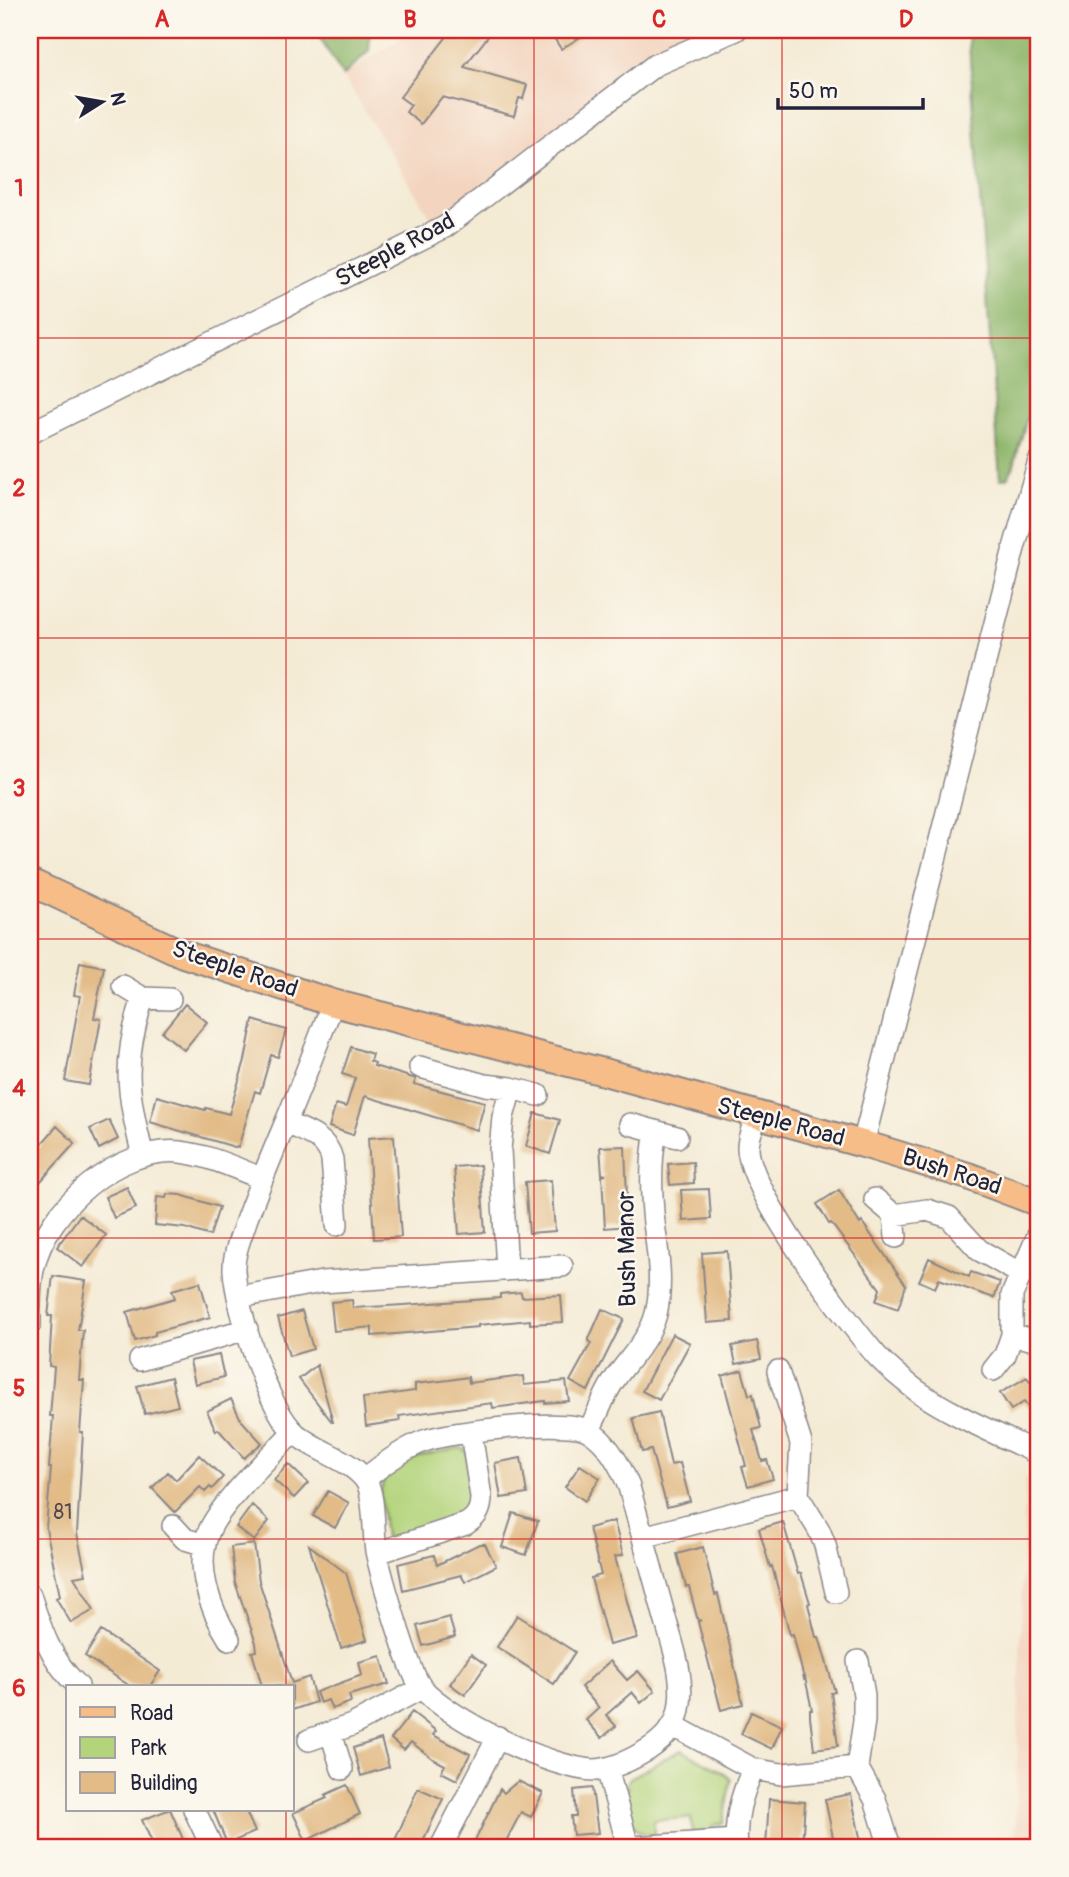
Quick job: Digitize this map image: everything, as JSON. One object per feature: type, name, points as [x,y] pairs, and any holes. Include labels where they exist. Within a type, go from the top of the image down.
[{"type":"main road","name":"Steeple Road","points":[[30,882],[183,954],[333,1003],[608,1073],[863,1144]]},
{"type":"main road","name":"Bush Road","points":[[863,1144],[968,1175],[1039,1202]]},
{"type":"street","name":"Steeple Road","points":[[30,433],[445,227],[655,65],[736,30]]},
{"type":"street","name":"Steeple Road","points":[[863,1144],[1020,524],[1039,461]]},
{"type":"street","points":[[123,986],[143,998],[170,999]]},
{"type":"street","points":[[143,998],[130,1046],[128,1065],[129,1091],[143,1156]]},
{"type":"street","points":[[333,1003],[286,1123],[261,1178],[235,1256],[234,1272],[247,1329],[270,1395],[293,1432],[310,1445],[354,1469],[365,1479],[372,1496],[377,1553],[406,1649],[417,1680],[440,1704],[529,1753],[561,1765],[585,1769],[607,1768],[645,1752],[665,1737],[674,1726],[680,1706],[680,1680],[625,1476],[609,1451],[589,1430],[576,1426],[550,1425],[425,1441],[365,1479]]},
{"type":"street","points":[[421,1067],[485,1085],[538,1095]]},
{"type":"street","points":[[507,1270],[500,1150],[503,1117],[511,1088]]},
{"type":"street","points":[[756,1116],[748,1147],[757,1178],[773,1211],[824,1287],[877,1356],[917,1391],[1039,1454]]},
{"type":"street","points":[[286,1123],[317,1138],[329,1149],[337,1224]]},
{"type":"street","name":"Bush Manor","points":[[589,1430],[603,1398],[634,1355],[655,1317],[658,1302],[659,1268],[652,1152],[666,1135],[630,1124]]},
{"type":"street","points":[[30,1324],[33,1266],[42,1243],[76,1196],[92,1182],[143,1156],[160,1152],[194,1154],[261,1178]]},
{"type":"street","points":[[875,1199],[894,1215],[896,1237]]},
{"type":"street","points":[[894,1215],[927,1210],[950,1217],[979,1251],[1021,1274]]},
{"type":"street","points":[[993,1370],[1005,1355],[1012,1335],[1012,1295],[1039,1233]]},
{"type":"street","points":[[239,1297],[322,1282],[562,1266]]},
{"type":"street","points":[[141,1360],[247,1329]]},
{"type":"street","points":[[1012,1335],[1039,1340]]},
{"type":"street","points":[[778,1371],[801,1443],[798,1496],[825,1545],[836,1592]]},
{"type":"street","points":[[229,1639],[214,1614],[208,1592],[204,1564],[208,1532],[222,1511],[293,1432]]},
{"type":"street","points":[[377,1553],[466,1524],[477,1516],[481,1497],[471,1433]]},
{"type":"street","points":[[643,1537],[798,1496]]},
{"type":"street","points":[[173,1526],[185,1539],[205,1545]]},
{"type":"street","points":[[30,1595],[52,1656],[77,1685]]},
{"type":"street","points":[[858,1661],[864,1721],[857,1768],[875,1799],[890,1847]]},
{"type":"street","points":[[309,1740],[383,1710],[422,1688]]},
{"type":"street","points":[[674,1726],[753,1769],[781,1774],[857,1768]]},
{"type":"street","points":[[331,1733],[342,1769]]},
{"type":"street","points":[[441,1847],[498,1737]]},
{"type":"street","points":[[607,1768],[625,1839],[629,1845],[635,1847],[736,1844],[741,1801],[753,1769]]},
{"type":"street","points":[[195,1811],[212,1847]]},
{"type":"shaded area","points":[[414,30],[715,30],[651,60],[432,220],[343,76]]},
{"type":"shaded area","points":[[1025,1478],[1039,1483],[1039,1847],[1015,1847]]},
{"type":"green space","points":[[315,30],[370,30],[369,51],[343,76]]},
{"type":"green space","points":[[968,30],[1039,30],[1039,375],[1013,468],[1007,478],[1000,479]]},
{"type":"green space","points":[[458,1448],[467,1453],[473,1498],[467,1515],[392,1539],[385,1538],[380,1494],[385,1475],[415,1457]]},
{"type":"green space","points":[[681,1750],[718,1769],[731,1779],[723,1823],[713,1825],[711,1831],[692,1833],[691,1818],[654,1820],[654,1834],[645,1834],[634,1827],[631,1821],[624,1790],[629,1788],[627,1783],[630,1778]]},
{"type":"building","points":[[452,30],[493,30],[464,67],[527,85],[523,99],[519,98],[514,116],[442,97],[421,124],[406,112],[411,105],[400,97]]},
{"type":"building","points":[[549,30],[592,30],[561,49]]},
{"type":"building","points":[[80,962],[104,967],[94,1018],[101,1019],[89,1085],[65,1081],[80,996],[74,995]]},
{"type":"building","points":[[185,1004],[207,1022],[184,1050],[162,1032]]},
{"type":"building","points":[[253,1020],[286,1030],[278,1057],[271,1055],[260,1093],[255,1091],[238,1148],[150,1122],[157,1096],[229,1114],[245,1060]]},
{"type":"building","points":[[351,1047],[372,1054],[370,1061],[375,1063],[374,1066],[416,1079],[414,1084],[485,1102],[477,1130],[365,1096],[353,1135],[329,1127],[336,1104],[346,1107],[355,1078],[342,1074]]},
{"type":"building","points":[[535,1113],[560,1120],[550,1154],[526,1146]]},
{"type":"building","points":[[109,1120],[118,1139],[99,1149],[90,1129]]},
{"type":"building","points":[[57,1126],[75,1143],[40,1182],[30,1173],[30,1157]]},
{"type":"building","points":[[394,1136],[401,1237],[374,1239],[368,1138]]},
{"type":"building","points":[[625,1146],[628,1226],[605,1228],[602,1176],[606,1175],[602,1174],[600,1147]]},
{"type":"building","points":[[693,1162],[694,1183],[670,1185],[668,1164]]},
{"type":"building","points":[[480,1165],[485,1232],[459,1234],[454,1167]]},
{"type":"building","points":[[551,1180],[555,1231],[529,1233],[525,1182]]},
{"type":"building","points":[[127,1187],[136,1208],[114,1218],[105,1197]]},
{"type":"building","points":[[709,1189],[711,1219],[683,1221],[681,1190]]},
{"type":"building","points":[[839,1190],[860,1224],[862,1222],[906,1285],[898,1309],[876,1301],[880,1289],[831,1223],[829,1224],[817,1204]]},
{"type":"building","points":[[167,1194],[181,1195],[219,1207],[210,1236],[185,1228],[155,1225],[157,1197],[166,1198]]},
{"type":"building","points":[[80,1215],[106,1235],[83,1267],[57,1247]]},
{"type":"building","points":[[727,1251],[732,1321],[707,1323],[702,1253]]},
{"type":"building","points":[[929,1258],[969,1277],[971,1272],[1000,1282],[994,1298],[939,1279],[935,1288],[919,1281]]},
{"type":"building","points":[[53,1276],[86,1281],[78,1330],[83,1330],[79,1380],[84,1380],[77,1533],[86,1575],[74,1577],[94,1610],[71,1623],[56,1598],[60,1596],[46,1528],[54,1367],[49,1366],[52,1316],[48,1316]]},
{"type":"building","points":[[200,1282],[210,1317],[155,1332],[155,1335],[135,1341],[127,1312],[175,1298],[172,1290]]},
{"type":"building","points":[[521,1292],[522,1297],[561,1295],[563,1322],[530,1324],[530,1320],[372,1336],[372,1327],[334,1331],[331,1302],[352,1300],[353,1308],[500,1298],[500,1294]]},
{"type":"building","points":[[602,1309],[624,1319],[588,1391],[570,1381],[591,1343],[588,1341]]},
{"type":"building","points":[[302,1311],[313,1349],[289,1356],[278,1318]]},
{"type":"building","points":[[672,1334],[690,1343],[659,1400],[642,1391]]},
{"type":"building","points":[[757,1341],[761,1359],[736,1364],[732,1346]]},
{"type":"building","points":[[219,1355],[224,1377],[195,1384],[190,1361]]},
{"type":"building","points":[[317,1365],[333,1422],[299,1379]]},
{"type":"building","points":[[742,1370],[749,1395],[753,1394],[761,1428],[753,1430],[762,1461],[767,1460],[773,1479],[748,1486],[742,1467],[746,1466],[722,1376]]},
{"type":"building","points":[[523,1376],[524,1385],[566,1381],[569,1401],[545,1401],[493,1408],[492,1403],[399,1416],[400,1421],[366,1426],[363,1398],[415,1391],[415,1384],[468,1377],[469,1383]]},
{"type":"building","points":[[171,1377],[178,1406],[145,1414],[137,1386]]},
{"type":"building","points":[[1027,1377],[1039,1400],[1028,1407],[1024,1402],[1011,1410],[1000,1393]]},
{"type":"building","points":[[231,1399],[241,1420],[262,1443],[244,1458],[218,1429],[216,1431],[207,1411]]},
{"type":"building","points":[[659,1412],[671,1465],[680,1463],[690,1501],[667,1507],[651,1450],[642,1452],[633,1418]]},
{"type":"building","points":[[199,1455],[223,1477],[212,1489],[210,1487],[205,1492],[200,1487],[175,1512],[152,1488],[168,1472],[176,1480]]},
{"type":"building","points":[[521,1458],[527,1494],[501,1498],[495,1463]]},
{"type":"building","points":[[288,1464],[308,1483],[294,1498],[274,1480]]},
{"type":"building","points":[[580,1465],[600,1478],[585,1501],[565,1487]]},
{"type":"building","points":[[328,1491],[349,1503],[335,1528],[313,1516]]},
{"type":"building","points":[[252,1505],[269,1521],[254,1541],[236,1527]]},
{"type":"building","points":[[513,1513],[538,1521],[526,1555],[502,1547]]},
{"type":"building","points":[[614,1521],[623,1555],[615,1557],[637,1638],[609,1645],[591,1578],[601,1575],[589,1528]]},
{"type":"building","points":[[783,1522],[798,1574],[801,1573],[816,1637],[819,1637],[835,1692],[831,1693],[838,1746],[814,1749],[810,1717],[812,1710],[805,1677],[804,1679],[793,1634],[790,1635],[759,1529]]},
{"type":"building","points":[[254,1544],[259,1581],[292,1683],[309,1677],[316,1702],[294,1709],[294,1685],[262,1685],[252,1652],[257,1651],[256,1643],[235,1582],[231,1547]]},
{"type":"building","points":[[479,1544],[485,1544],[496,1566],[465,1582],[461,1575],[403,1590],[398,1564],[434,1555],[437,1565]]},
{"type":"building","points":[[309,1545],[346,1573],[367,1640],[341,1648]]},
{"type":"building","points":[[703,1547],[715,1595],[718,1594],[743,1704],[721,1710],[698,1622],[701,1620],[698,1621],[677,1554]]},
{"type":"building","points":[[517,1615],[575,1652],[554,1684],[497,1647]]},
{"type":"building","points":[[449,1617],[455,1637],[423,1646],[417,1626]]},
{"type":"building","points":[[101,1631],[160,1671],[151,1685],[128,1685],[85,1656]]},
{"type":"building","points":[[471,1654],[486,1665],[465,1695],[450,1684]]},
{"type":"building","points":[[381,1656],[389,1684],[349,1695],[351,1702],[332,1709],[328,1700],[320,1703],[316,1692],[362,1675],[359,1662]]},
{"type":"building","points":[[610,1661],[627,1680],[638,1671],[655,1691],[641,1703],[632,1692],[606,1715],[616,1726],[602,1738],[586,1720],[599,1708],[581,1687]]},
{"type":"building","points":[[412,1712],[436,1731],[433,1735],[470,1754],[457,1780],[441,1772],[445,1765],[411,1742],[404,1750],[391,1739]]},
{"type":"building","points":[[751,1712],[782,1726],[772,1749],[741,1734]]},
{"type":"building","points":[[381,1739],[389,1767],[361,1776],[353,1748]]},
{"type":"building","points":[[518,1781],[543,1793],[531,1817],[521,1812],[503,1847],[472,1847],[500,1789],[504,1793]]},
{"type":"building","points":[[347,1785],[360,1814],[306,1841],[293,1813],[327,1798],[325,1795]]},
{"type":"building","points":[[418,1788],[443,1799],[420,1847],[392,1847]]},
{"type":"building","points":[[592,1788],[598,1833],[573,1835],[571,1816],[576,1816],[574,1790]]},
{"type":"building","points":[[851,1794],[862,1847],[835,1847],[825,1799]]},
{"type":"building","points":[[769,1799],[805,1802],[802,1847],[766,1847]]},
{"type":"building","points":[[171,1811],[183,1839],[166,1847],[154,1847],[142,1820]]},
{"type":"building","points":[[246,1811],[255,1832],[227,1844],[214,1812]]}]
